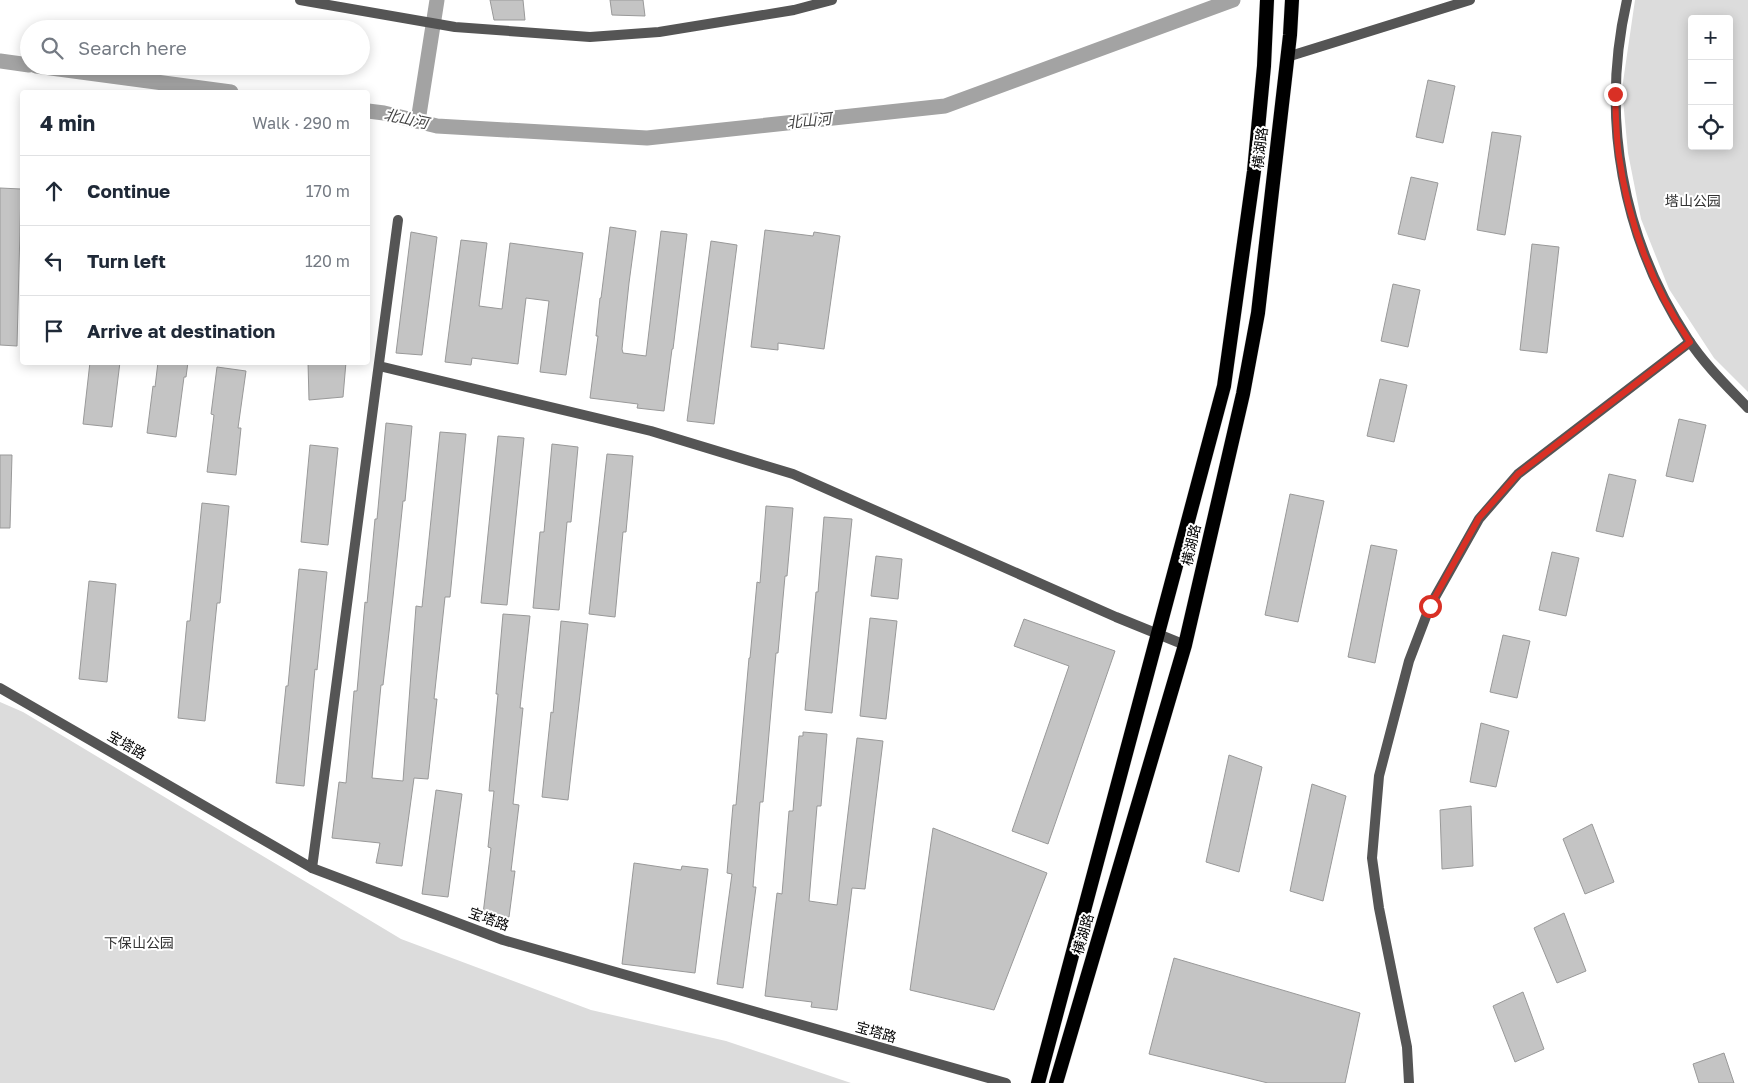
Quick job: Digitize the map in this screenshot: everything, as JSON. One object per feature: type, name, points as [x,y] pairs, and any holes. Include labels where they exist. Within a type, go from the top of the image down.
[{"type":"highway","name":"横湖路","points":[[1038,1083],[1224,386],[1254,171],[1264,66],[1267,0]]},
{"type":"highway","name":"横湖路","points":[[1056,1083],[1185,645],[1243,394],[1258,313],[1290,35],[1292,0]]},
{"type":"street","points":[[300,0],[455,27],[590,37],[659,32],[794,10],[832,0]]},
{"type":"street","points":[[1287,57],[1470,0]]},
{"type":"street","points":[[1627,0],[1620,33],[1615,94],[1619,156],[1631,218],[1656,283],[1690,342],[1714,372],[1748,408]]},
{"type":"street","points":[[312,868],[398,220]]},
{"type":"street","points":[[1409,1083],[1407,1047],[1379,908],[1372,858],[1379,776],[1409,660],[1430,606],[1479,518],[1518,474],[1690,342]]},
{"type":"street","points":[[379,366],[651,431],[794,474],[1185,645]]},
{"type":"street","name":"宝塔路","points":[[0,688],[312,868],[503,940],[1006,1083]]},
{"type":"green space","name":"塔山公园","points":[[1635,0],[1748,0],[1748,392],[1714,358],[1669,289],[1641,219],[1628,153],[1622,89]]},
{"type":"green space","name":"下保山公园","points":[[0,702],[23,712],[401,939],[591,1010],[726,1041],[851,1083],[0,1083]]},
{"type":"building","points":[[490,0],[523,0],[525,20],[494,20]]},
{"type":"building","points":[[610,0],[643,0],[645,16],[612,15]]},
{"type":"building","points":[[1428,80],[1455,86],[1443,143],[1416,137]]},
{"type":"building","points":[[1492,132],[1521,136],[1505,235],[1477,230]]},
{"type":"building","points":[[1411,177],[1438,183],[1425,240],[1398,234]]},
{"type":"building","points":[[0,188],[20,189],[17,346],[0,345]]},
{"type":"building","points":[[610,227],[636,231],[622,349],[623,353],[646,356],[661,231],[687,234],[664,411],[637,408],[638,404],[590,398],[598,336],[596,336],[600,298]]},
{"type":"building","points":[[765,230],[813,236],[814,232],[840,236],[824,349],[778,343],[778,350],[751,347]]},
{"type":"building","points":[[411,232],[437,237],[422,355],[396,353]]},
{"type":"building","points":[[461,240],[487,243],[479,306],[502,309],[510,243],[583,253],[566,375],[540,372],[549,301],[526,298],[518,364],[472,358],[471,365],[445,362]]},
{"type":"building","points":[[711,241],[737,245],[714,424],[687,421]]},
{"type":"building","points":[[1532,244],[1559,247],[1547,353],[1520,350]]},
{"type":"building","points":[[1393,284],[1420,290],[1408,347],[1381,341]]},
{"type":"building","points":[[90,365],[120,365],[112,427],[83,424]]},
{"type":"building","points":[[158,365],[188,365],[186,377],[184,377],[176,437],[147,433],[153,386],[155,387]]},
{"type":"building","points":[[308,365],[346,365],[343,397],[309,400]]},
{"type":"building","points":[[217,367],[246,371],[238,428],[241,428],[236,475],[207,472],[214,415],[211,414]]},
{"type":"building","points":[[1380,379],[1407,385],[1394,442],[1367,436]]},
{"type":"building","points":[[1679,419],[1706,425],[1693,482],[1666,476]]},
{"type":"building","points":[[386,423],[412,426],[383,685],[381,685],[372,778],[403,781],[416,606],[422,607],[440,432],[466,434],[450,597],[445,597],[434,699],[437,699],[428,779],[414,778],[402,866],[376,863],[380,843],[332,838],[339,782],[346,783],[354,691],[357,691],[365,602],[367,603],[375,519],[377,519]]},
{"type":"building","points":[[498,436],[524,438],[507,605],[481,603]]},
{"type":"building","points":[[552,444],[578,447],[571,522],[567,522],[559,610],[533,608],[540,532],[544,532]]},
{"type":"building","points":[[310,445],[338,448],[328,545],[301,542]]},
{"type":"building","points":[[607,454],[633,456],[615,617],[589,614]]},
{"type":"building","points":[[0,455],[12,455],[10,528],[0,528]]},
{"type":"building","points":[[1609,474],[1636,480],[1623,537],[1596,531]]},
{"type":"building","points":[[1290,494],[1324,501],[1298,622],[1265,615]]},
{"type":"building","points":[[202,503],[229,506],[220,603],[217,603],[205,721],[178,718],[187,621],[190,621]]},
{"type":"building","points":[[766,506],[793,508],[778,653],[776,653],[763,802],[760,802],[753,887],[756,887],[743,988],[717,984],[732,874],[727,873],[733,805],[736,805],[749,658],[757,582],[760,583]]},
{"type":"building","points":[[824,517],[852,519],[832,713],[805,710]]},
{"type":"building","points":[[1371,545],[1397,550],[1375,663],[1348,657]]},
{"type":"building","points":[[1552,552],[1579,558],[1566,616],[1539,610]]},
{"type":"building","points":[[876,556],[902,559],[898,599],[871,596]]},
{"type":"building","points":[[299,569],[327,572],[317,670],[315,669],[304,786],[276,783],[286,686],[288,686]]},
{"type":"building","points":[[89,581],[116,584],[107,682],[79,679]]},
{"type":"building","points":[[503,614],[530,616],[520,708],[523,708],[513,804],[519,805],[511,871],[515,871],[509,917],[483,914],[491,848],[488,847],[494,791],[489,791]]},
{"type":"building","points":[[870,618],[897,621],[886,719],[860,716]]},
{"type":"building","points":[[1024,619],[1115,651],[1048,844],[1012,831],[1069,666],[1014,646]]},
{"type":"building","points":[[561,621],[588,624],[568,800],[542,797],[551,712],[553,713]]},
{"type":"building","points":[[1503,635],[1530,641],[1517,698],[1490,692]]},
{"type":"building","points":[[1481,723],[1509,731],[1496,787],[1470,782]]},
{"type":"building","points":[[803,732],[827,734],[821,806],[817,806],[809,901],[837,905],[857,738],[883,741],[865,889],[852,888],[837,1010],[811,1007],[812,1002],[765,996],[777,893],[782,894],[789,811],[793,811],[799,736],[803,736]]},
{"type":"building","points":[[1229,755],[1262,767],[1239,872],[1206,862]]},
{"type":"building","points":[[1312,784],[1346,796],[1323,901],[1290,891]]},
{"type":"building","points":[[436,790],[462,794],[448,897],[422,894]]},
{"type":"building","points":[[1471,806],[1473,866],[1442,869],[1440,810]]},
{"type":"building","points":[[1592,824],[1614,882],[1585,894],[1563,839]]},
{"type":"building","points":[[933,828],[1047,873],[994,1010],[910,990]]},
{"type":"building","points":[[634,863],[681,870],[682,866],[708,869],[695,973],[622,964]]},
{"type":"building","points":[[1564,913],[1586,971],[1557,983],[1534,928]]},
{"type":"building","points":[[1174,958],[1360,1013],[1345,1083],[1268,1083],[1149,1054]]},
{"type":"building","points":[[1523,992],[1544,1049],[1515,1062],[1493,1006]]},
{"type":"building","points":[[1724,1053],[1734,1083],[1699,1083],[1693,1064]]},
{"type":"waterway","points":[[418,121],[437,0]]},
{"type":"waterway","name":"北山河","points":[[370,111],[437,126],[647,138],[945,106],[1233,0]]},
{"type":"waterway","name":"北山河","points":[[0,61],[20,64]]},
{"type":"waterway","name":"北山河","points":[[104,75],[216,90]]},
{"type":"route","points":[[1430,606],[1479,518],[1518,474],[1690,342],[1656,283],[1631,218],[1619,156],[1615,94]]}]
